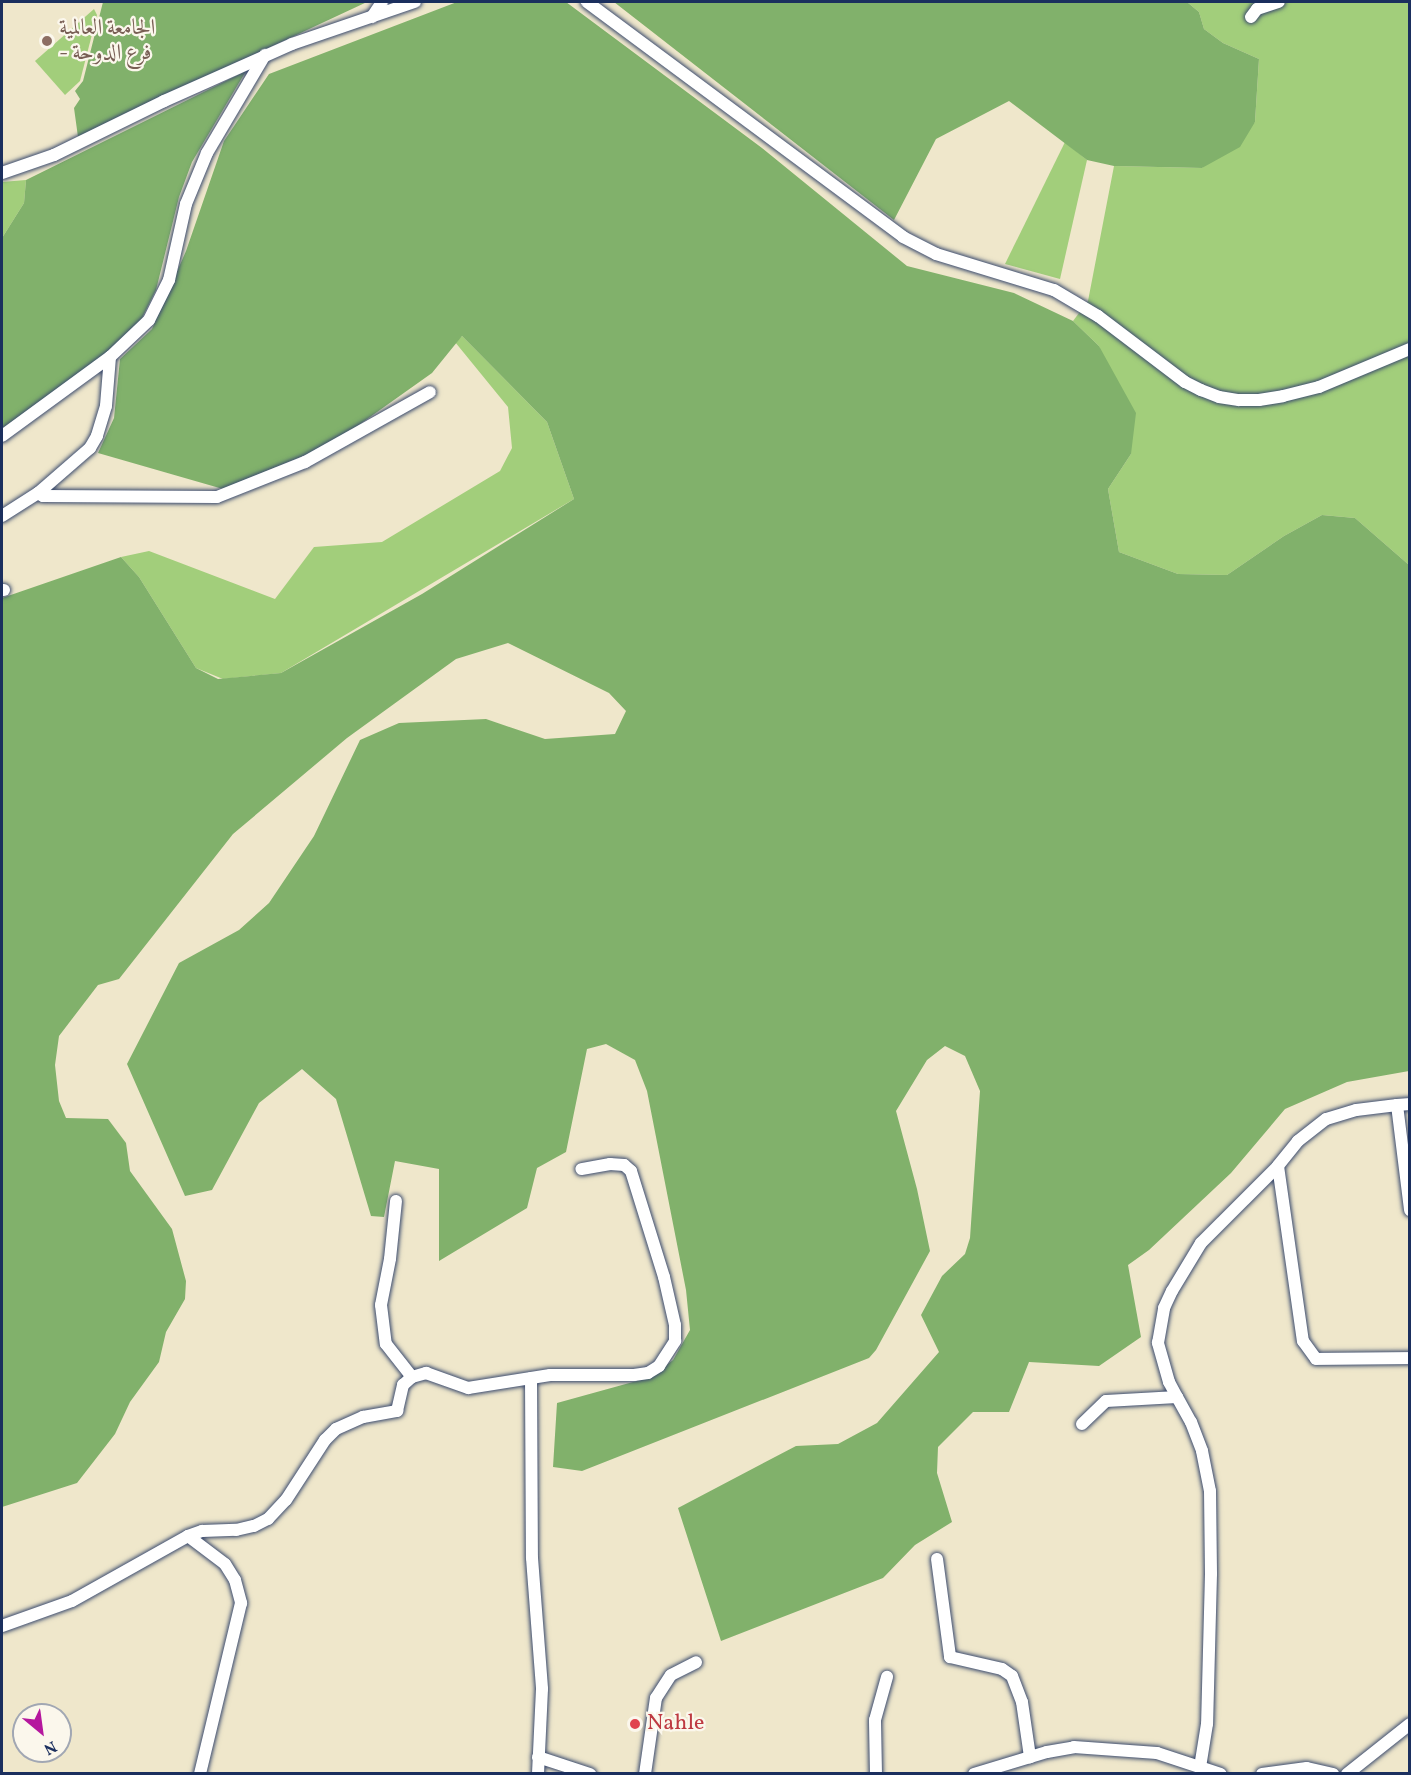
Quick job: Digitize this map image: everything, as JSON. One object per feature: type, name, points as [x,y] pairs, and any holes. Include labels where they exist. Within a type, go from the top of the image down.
[{"type":"street","points":[[372,18],[382,2]]},
{"type":"street","points":[[2,173],[54,155],[265,55],[328,30],[372,18],[415,2]]},
{"type":"street","points":[[587,2],[903,237],[936,254],[1054,290],[1098,316],[1185,382],[1219,398],[1259,400],[1319,387],[1410,349]]},
{"type":"street","points":[[1251,17],[1257,9],[1279,2]]},
{"type":"street","points":[[2,436],[110,357],[136,335],[159,303],[169,280],[186,204],[195,180],[220,127],[265,55]]},
{"type":"street","points":[[2,516],[38,493],[90,448],[97,436],[106,406],[110,357]]},
{"type":"street","points":[[38,493],[49,497],[94,494],[218,497],[305,462],[430,392]]},
{"type":"street","points":[[1200,1767],[1207,1724],[1211,1510],[1208,1473],[1202,1451],[1191,1422],[1169,1382],[1158,1343],[1164,1308],[1201,1243],[1278,1166],[1298,1141],[1326,1119],[1356,1110],[1403,1105],[1410,1210]]},
{"type":"street","points":[[2,1626],[72,1602],[188,1536],[202,1531],[245,1528],[268,1518],[286,1500],[330,1434],[363,1416],[397,1411],[403,1385],[412,1377],[426,1373],[468,1388],[531,1378],[648,1373],[663,1361],[675,1341],[675,1325],[669,1294],[631,1171],[624,1165],[610,1164],[581,1169]]},
{"type":"street","points":[[1278,1166],[1303,1341],[1316,1359],[1410,1358]]},
{"type":"street","points":[[396,1201],[393,1239],[381,1305],[386,1344],[412,1377]]},
{"type":"street","points":[[531,1378],[532,1558],[542,1689],[538,1773]]},
{"type":"street","points":[[1082,1424],[1106,1401],[1178,1397]]},
{"type":"street","points":[[188,1536],[225,1564],[235,1580],[241,1603],[200,1773]]},
{"type":"street","points":[[937,1559],[950,1657],[1002,1669],[1012,1676],[1022,1702],[1030,1757]]},
{"type":"street","points":[[645,1773],[656,1698],[671,1675],[696,1662]]},
{"type":"street","points":[[876,1773],[875,1720],[887,1677]]},
{"type":"street","points":[[1347,1773],[1410,1724]]},
{"type":"street","points":[[974,1773],[1074,1747],[1157,1753],[1221,1773]]},
{"type":"street","points":[[538,1757],[571,1771],[590,1773]]},
{"type":"street","points":[[1262,1773],[1307,1768],[1333,1773]]},
{"type":"green space","points":[[103,2],[367,2],[78,137],[74,108],[80,99],[75,91],[83,81]]},
{"type":"green space","points":[[457,2],[566,2],[762,148],[907,266],[1014,293],[1073,321],[1099,346],[1136,413],[1131,454],[1108,489],[1119,552],[1178,574],[1227,575],[1284,536],[1322,515],[1355,518],[1409,565],[1409,1071],[1347,1082],[1285,1109],[1231,1173],[1149,1250],[1128,1265],[1141,1337],[1099,1366],[1029,1362],[1009,1412],[973,1412],[938,1447],[937,1473],[952,1522],[915,1545],[883,1578],[721,1641],[678,1508],[796,1446],[838,1444],[877,1423],[939,1352],[921,1315],[942,1276],[965,1254],[970,1238],[980,1091],[965,1056],[945,1046],[927,1060],[896,1111],[917,1189],[930,1251],[876,1350],[869,1358],[582,1471],[553,1467],[557,1403],[651,1377],[673,1360],[690,1330],[686,1290],[647,1091],[635,1060],[606,1044],[587,1049],[566,1152],[537,1168],[527,1208],[439,1261],[439,1169],[395,1161],[384,1217],[371,1216],[336,1099],[302,1069],[259,1103],[212,1190],[185,1196],[127,1064],[179,963],[239,930],[269,903],[314,836],[360,740],[399,723],[486,719],[545,739],[615,734],[626,711],[609,693],[508,643],[456,659],[347,738],[233,834],[119,979],[98,985],[59,1036],[55,1065],[59,1101],[66,1118],[108,1119],[126,1143],[130,1171],[172,1229],[186,1281],[185,1299],[166,1332],[159,1362],[130,1402],[115,1434],[77,1483],[2,1507],[2,598],[121,557],[139,577],[196,668],[218,679],[281,673],[422,594],[574,499],[547,422],[462,336],[432,373],[332,444],[223,489],[98,453],[114,418],[120,359],[152,329],[186,251],[224,141],[269,74]]},
{"type":"green space","points":[[614,2],[1187,2],[1199,12],[1204,29],[1223,43],[1259,59],[1255,122],[1240,147],[1202,168],[1114,166],[1087,160],[1009,101],[936,139],[894,220]]},
{"type":"green space","points":[[1187,2],[1409,2],[1409,565],[1355,518],[1322,515],[1284,536],[1227,575],[1178,574],[1119,552],[1108,489],[1131,454],[1099,346],[1073,321],[1088,301],[1114,166],[1202,168],[1255,122],[1259,59],[1223,43],[1204,29],[1199,12]]},
{"type":"green space","points":[[94,9],[97,15],[80,81],[65,95],[35,61]]},
{"type":"green space","points":[[246,71],[192,162],[179,197],[156,290],[142,318],[122,341],[102,357],[2,429],[2,238],[24,203],[26,180]]},
{"type":"green space","points":[[1065,142],[1087,160],[1060,279],[1005,264]]},
{"type":"green space","points":[[26,180],[24,203],[2,238],[2,182]]},
{"type":"green space","points":[[462,336],[547,422],[574,499],[281,673],[223,679],[196,668],[139,577],[121,557],[149,551],[275,599],[314,547],[382,542],[500,471],[512,448],[508,407],[455,342]]},
{"type":"place","name":"الجامعة العالمية - فرع الدوحة","points":[[47,41]]},
{"type":"place","name":"Nahle","points":[[635,1724]]}]
